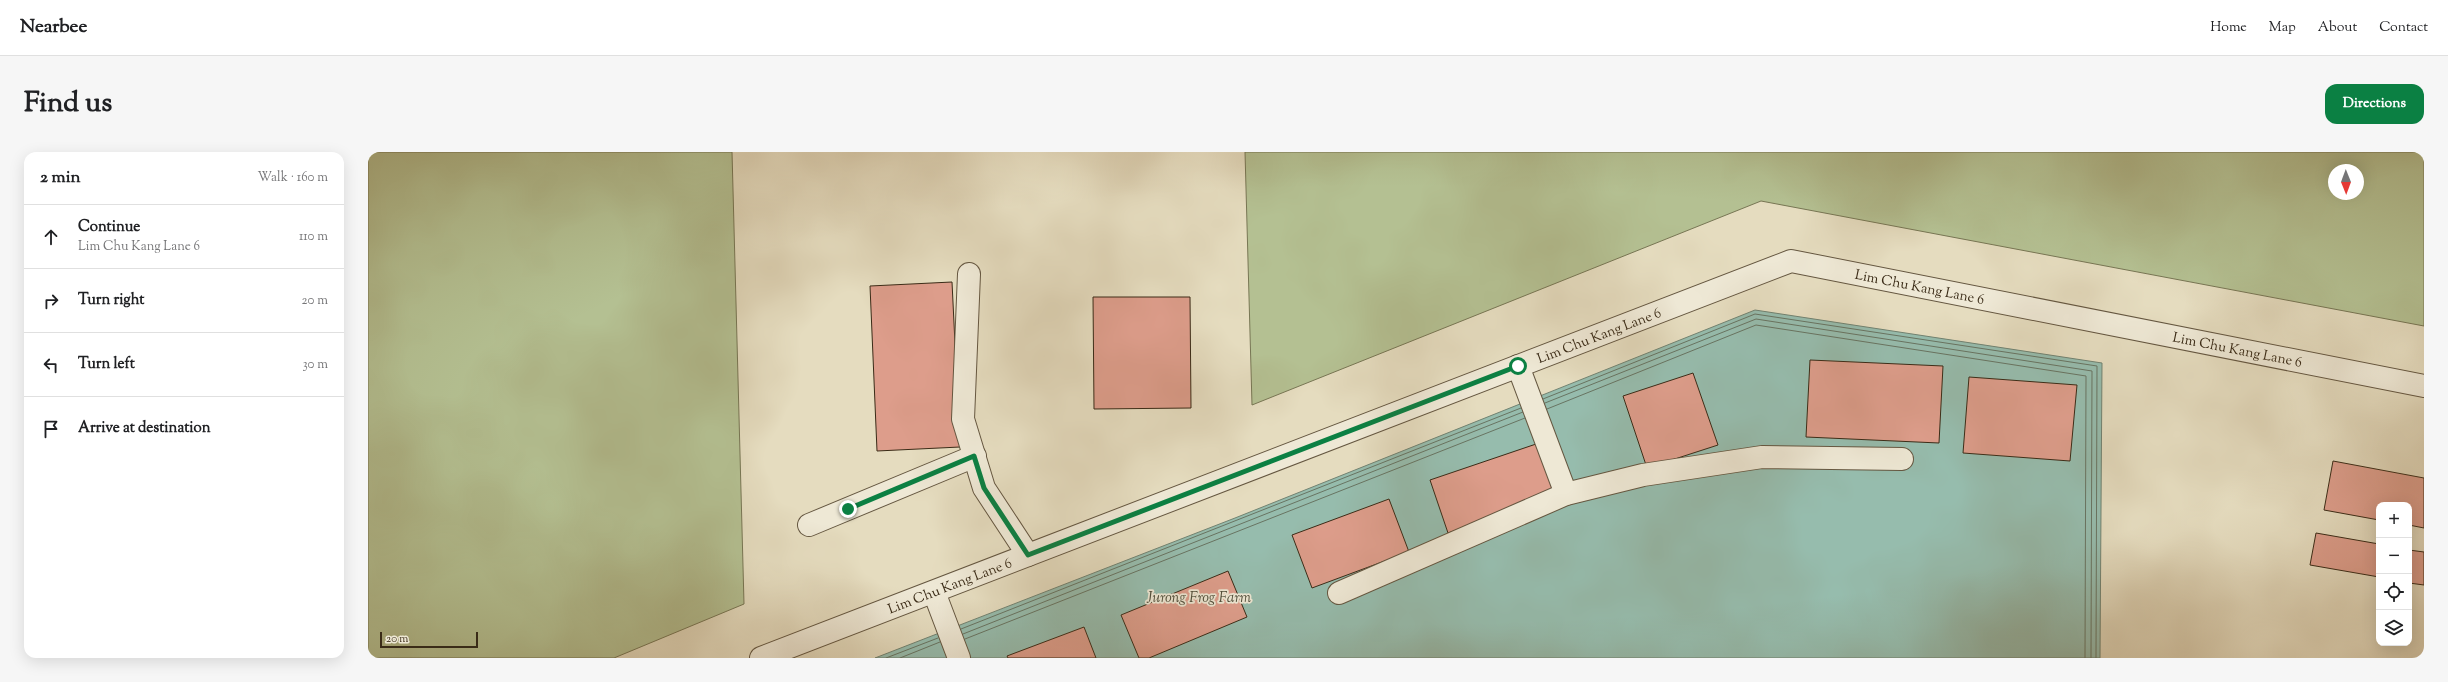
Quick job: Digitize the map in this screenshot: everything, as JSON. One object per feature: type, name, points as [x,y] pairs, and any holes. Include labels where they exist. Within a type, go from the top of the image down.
[{"type":"street","name":"Lim Chu Kang Lane 6","points":[[761,658],[1791,261],[2424,386]]},
{"type":"street","points":[[969,274],[963,419],[984,488],[1028,555]]},
{"type":"street","points":[[1518,366],[1566,494]]},
{"type":"street","points":[[809,525],[974,456]]},
{"type":"street","points":[[1339,593],[1566,494],[1643,475],[1762,457],[1902,459]]},
{"type":"street","points":[[934,592],[959,658]]},
{"type":"shaded area","points":[[368,152],[732,152],[744,604],[614,658],[368,658]]},
{"type":"shaded area","points":[[1245,152],[2424,152],[2424,326],[1761,201],[1252,405]]},
{"type":"water","name":"Jurong Frog Farm","points":[[1755,310],[2102,363],[2100,658],[875,658],[1235,518]]},
{"type":"building","points":[[952,282],[960,447],[877,451],[870,286]]},
{"type":"building","points":[[1093,297],[1190,297],[1191,408],[1094,409]]},
{"type":"building","points":[[1810,360],[1943,366],[1939,443],[1806,437]]},
{"type":"building","points":[[1693,373],[1718,445],[1647,468],[1623,396]]},
{"type":"building","points":[[1969,377],[2077,385],[2070,461],[1963,453]]},
{"type":"building","points":[[1542,442],[1560,494],[1448,533],[1430,480]]},
{"type":"building","points":[[2333,461],[2424,478],[2424,528],[2412,526],[2412,502],[2376,502],[2376,519],[2324,510]]},
{"type":"building","points":[[1389,499],[1409,552],[1312,588],[1292,535]]},
{"type":"building","points":[[2316,533],[2376,543],[2376,576],[2310,565]]},
{"type":"building","points":[[2412,550],[2424,552],[2424,585],[2412,583]]},
{"type":"building","points":[[1228,571],[1247,617],[1149,658],[1139,658],[1121,615]]},
{"type":"building","points":[[1084,627],[1096,658],[1008,658],[1007,656]]},
{"type":"route","points":[[848,509],[974,456],[984,488],[1028,555],[1518,366]]}]
